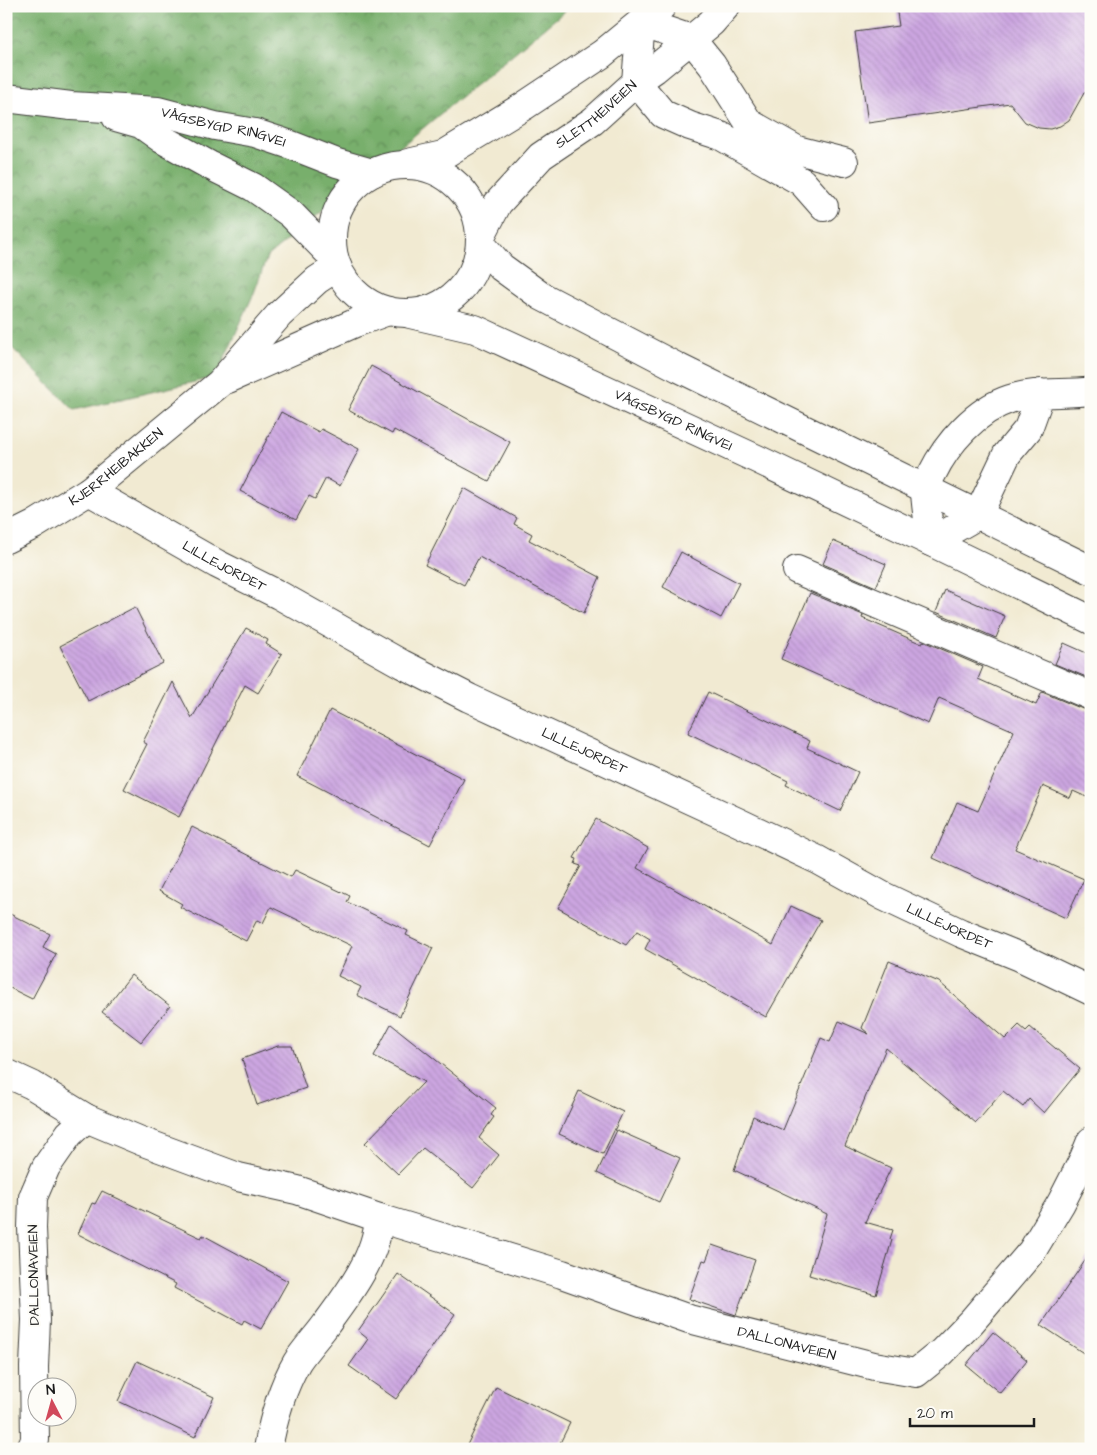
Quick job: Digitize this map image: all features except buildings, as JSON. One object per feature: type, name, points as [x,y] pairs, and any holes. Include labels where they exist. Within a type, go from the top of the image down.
[{"type":"street","name":"SLETTHEIVEIEN","points":[[481,240],[498,203],[541,156],[593,121],[636,82],[655,69],[711,22],[726,6]]},
{"type":"street","points":[[651,14],[691,39],[712,65],[749,123],[797,150],[844,162]]},
{"type":"street","points":[[651,14],[636,82],[664,114],[690,126],[721,136],[802,182],[824,207]]},
{"type":"street","points":[[481,240],[474,270],[458,292],[436,307],[399,312],[366,302],[349,288],[335,263],[332,233],[338,209],[352,188],[384,169],[443,155],[524,106],[602,54],[651,14]]},
{"type":"street","name":"VÅGSBYGD RINGVEI","points":[[6,98],[71,106],[158,111],[214,126],[255,133],[291,145],[337,164],[384,169]]},
{"type":"street","name":"VÅGSBYGD RINGVEI","points":[[71,106],[142,124],[162,139],[253,187],[291,214],[335,263]]},
{"type":"street","points":[[384,169],[428,168],[455,182],[473,207],[481,240],[501,267],[541,296],[679,368],[1091,570]]},
{"type":"street","name":"KJERRHEIBAKKEN","points":[[6,539],[34,525],[89,491],[220,383],[279,315],[335,263]]},
{"type":"street","name":"VÅGSBYGD RINGVEI","points":[[399,312],[475,329],[757,459],[1091,620]]},
{"type":"street","name":"KJERRHEIBAKKEN","points":[[220,383],[354,323],[399,312]]},
{"type":"street","points":[[1041,392],[1028,428],[1007,454],[978,516],[931,542],[925,488],[940,457],[958,435],[985,411],[1010,399],[1041,392],[1086,398]]},
{"type":"street","name":"LILLEJORDET","points":[[89,491],[217,564],[279,595],[402,664],[469,698],[818,860],[900,904],[961,933],[1018,956],[1091,991]]},
{"type":"street","points":[[797,570],[1091,696]]},
{"type":"street","name":"DALLONAVEIEN","points":[[6,1073],[32,1085],[86,1118],[141,1141],[238,1176],[297,1190],[379,1218],[562,1274],[689,1319],[874,1366],[916,1373],[942,1352],[966,1327],[1032,1251],[1061,1204],[1091,1140]]},
{"type":"street","name":"DALLONAVEIEN","points":[[31,1449],[35,1440],[34,1368],[36,1320],[32,1228],[34,1197],[46,1167],[69,1134],[86,1118]]},
{"type":"street","points":[[268,1449],[274,1417],[297,1363],[327,1324],[361,1273],[378,1232],[379,1218]]},
{"type":"green space","points":[[6,6],[571,6],[267,257],[254,293],[216,377],[74,410],[6,342]]}]
